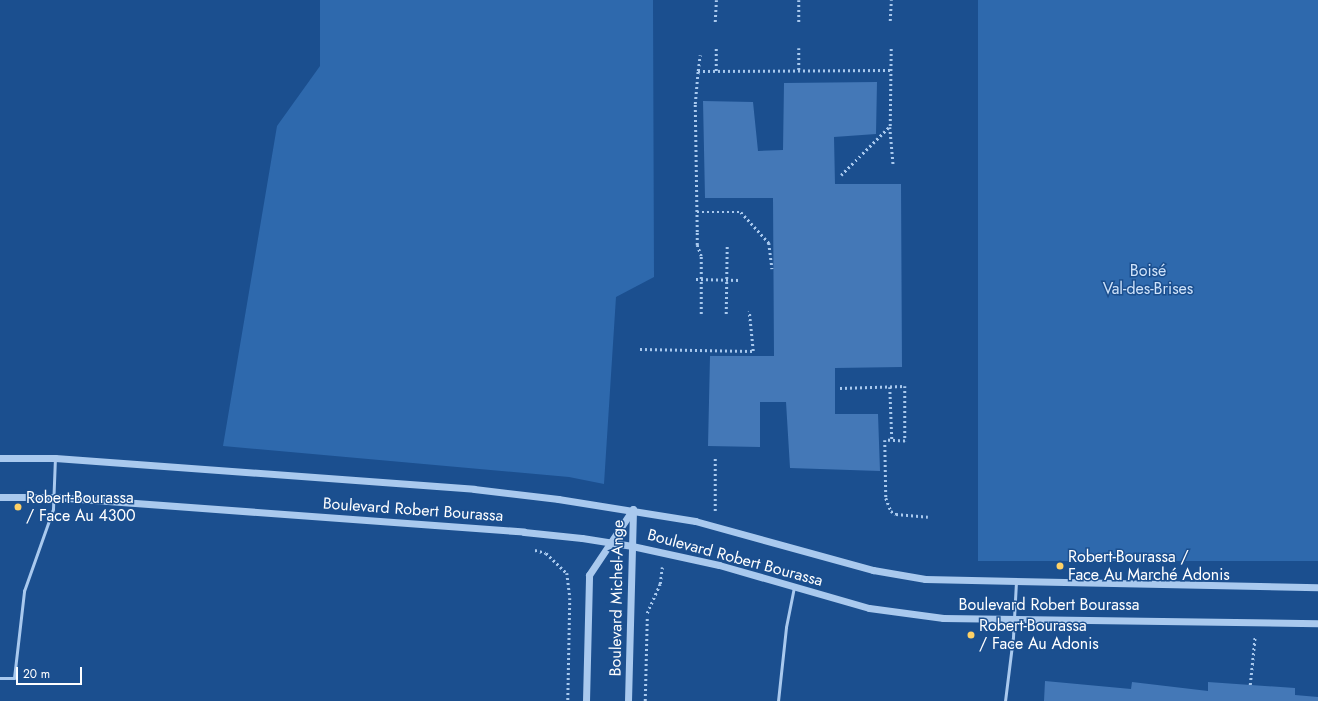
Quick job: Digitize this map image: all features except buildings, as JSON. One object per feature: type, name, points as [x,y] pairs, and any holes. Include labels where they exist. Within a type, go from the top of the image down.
[{"type":"street","name":"Boulevard Robert Bourassa","points":[[0,458],[55,458],[474,489],[633,509],[740,531],[873,570],[925,579],[1318,587]]},
{"type":"street","name":"Boulevard Robert Bourassa","points":[[0,497],[53,497],[512,531],[611,542],[720,565],[845,603],[893,613],[943,618],[1318,623]]},
{"type":"street","name":"Boulevard Michel-Ange","points":[[586,701],[589,575],[633,509]]},
{"type":"street","name":"Boulevard Michel-Ange","points":[[628,701],[633,509]]},
{"type":"lane","points":[[0,678],[14,678],[24,591],[53,509],[55,458]]},
{"type":"lane","points":[[1005,701],[1014,620],[1016,582]]},
{"type":"lane","points":[[778,701],[786,627],[794,587]]},
{"type":"path","points":[[716,0],[716,22]]},
{"type":"path","points":[[799,0],[799,22]]},
{"type":"path","points":[[890,21],[891,0]]},
{"type":"path","points":[[891,47],[890,126],[893,164]]},
{"type":"path","points":[[716,48],[716,71]]},
{"type":"path","points":[[799,48],[800,70]]},
{"type":"path","points":[[700,55],[695,104],[697,245],[701,256],[701,314]]},
{"type":"path","points":[[698,71],[891,70]]},
{"type":"path","points":[[841,175],[890,126]]},
{"type":"path","points":[[697,212],[741,212],[769,243],[772,269]]},
{"type":"path","points":[[726,314],[727,245]]},
{"type":"path","points":[[696,280],[740,280]]},
{"type":"path","points":[[640,349],[753,351],[749,311]]},
{"type":"path","points":[[840,388],[904,386],[905,441],[885,440],[887,505],[896,514],[928,517]]},
{"type":"path","points":[[890,387],[892,440]]},
{"type":"path","points":[[715,458],[715,511]]},
{"type":"path","points":[[530,549],[546,553],[567,573],[570,598],[568,701]]},
{"type":"path","name":"Boulevard Michel-Ange","points":[[645,701],[647,612],[660,584]]},
{"type":"path","points":[[1250,685],[1256,622]]},
{"type":"green space","points":[[320,0],[653,0],[654,277],[616,297],[604,484],[569,477],[223,446],[277,126],[320,66]]},
{"type":"green space","name":"Boisé Val-des-Brises","points":[[978,0],[1318,0],[1318,561],[978,561]]},
{"type":"place","name":"Robert-Bourassa / Face Au 4300","points":[[18,507]]},
{"type":"place","name":"Robert-Bourassa / Face Au Marché Adonis","points":[[1060,566]]},
{"type":"place","name":"Robert-Bourassa / Face Au Adonis","points":[[971,635]]}]
